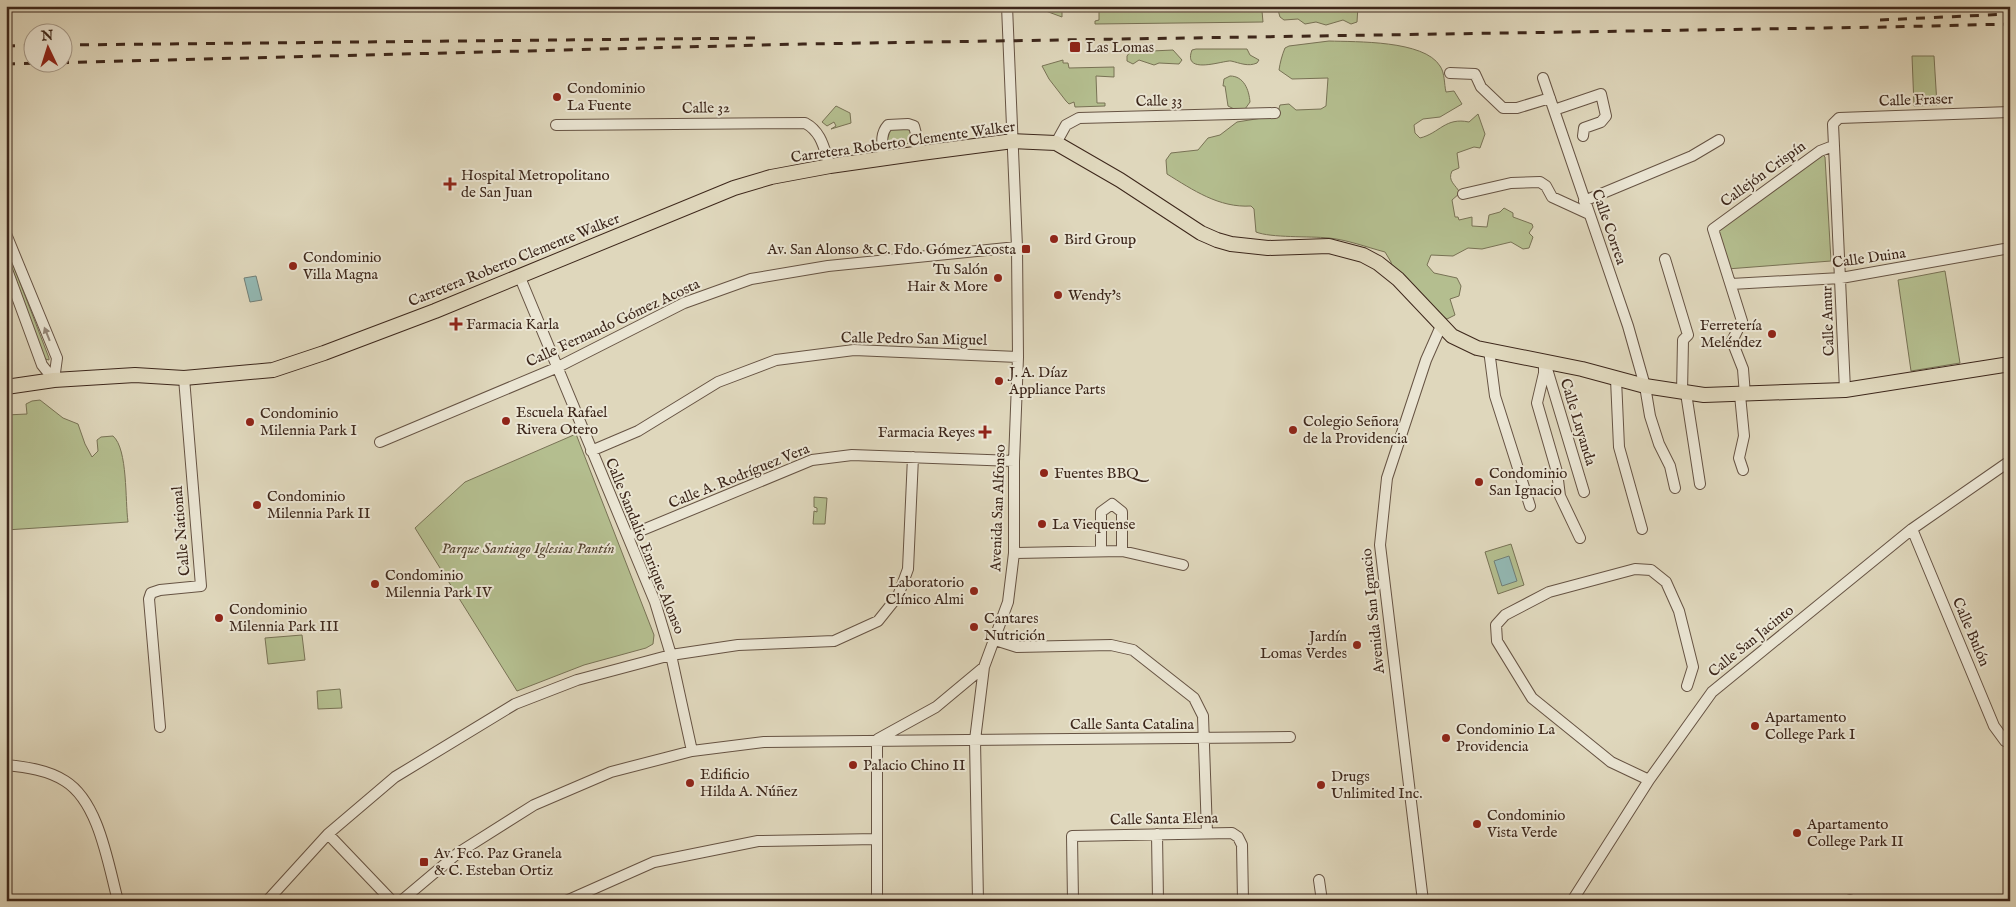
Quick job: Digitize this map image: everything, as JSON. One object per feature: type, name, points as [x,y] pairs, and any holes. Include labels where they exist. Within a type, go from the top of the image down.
[{"type":"main road","name":"Carretera Roberto Clemente Walker","points":[[6,387],[54,380],[135,374],[184,378],[272,370],[297,363],[435,310],[734,188],[771,177],[830,166],[1013,141],[1056,143],[1120,180],[1201,233],[1217,240],[1231,244],[1268,248],[1329,246],[1363,255],[1378,263],[1398,279],[1441,326],[1464,344],[1544,361],[1645,386],[1684,393],[1742,395],[1845,390],[2010,364]]},
{"type":"street","name":"Avenida San Alfonso","points":[[978,901],[975,740],[984,667],[1008,602],[1014,553],[1014,461],[1018,357],[1017,247],[1008,8]]},
{"type":"street","points":[[1450,73],[1475,74],[1481,87],[1503,108],[1517,108],[1550,98]]},
{"type":"street","name":"Calle Correa","points":[[1542,78],[1628,326],[1645,386],[1650,416],[1659,444],[1670,466],[1675,488]]},
{"type":"street","points":[[1554,110],[1600,94],[1606,116],[1601,122],[1584,128],[1583,136]]},
{"type":"street","name":"Calle Fraser","points":[[1833,130],[1832,124],[1839,118],[2010,112]]},
{"type":"street","name":"Calle 33","points":[[1056,143],[1066,124],[1079,118],[1275,113]]},
{"type":"street","name":"Calle 32","points":[[556,125],[805,123],[814,128],[820,136],[830,166]]},
{"type":"street","points":[[884,158],[883,131],[888,126],[894,125],[908,124],[914,126],[921,153]]},
{"type":"street","name":"Calle Amur","points":[[1833,130],[1845,390]]},
{"type":"street","points":[[1584,200],[1674,164],[1719,140]]},
{"type":"street","name":"Callejón Crispín","points":[[1731,284],[1713,229],[1820,151],[1833,146]]},
{"type":"street","points":[[1463,194],[1511,183],[1540,182],[1546,186],[1552,197],[1588,214]]},
{"type":"street","points":[[6,234],[57,358],[54,380]]},
{"type":"street","name":"Calle Fernando Gómez Acosta","points":[[380,442],[556,368],[684,303],[751,279],[828,266],[1017,247]]},
{"type":"street","name":"Calle Duina","points":[[1731,284],[1841,278],[2010,248]]},
{"type":"street","points":[[1666,259],[1688,335],[1683,340],[1684,393],[1700,484]]},
{"type":"street","points":[[6,267],[42,365],[54,380]]},
{"type":"street","name":"Calle Sandalio Enrique Alonso","points":[[519,275],[556,368],[655,602],[671,655],[692,750]]},
{"type":"street","points":[[1731,284],[1742,321],[1732,341],[1743,369],[1744,436],[1739,458],[1743,470]]},
{"type":"street","name":"Avenida San Ignacio","points":[[1423,901],[1380,545],[1386,478],[1426,360],[1441,326]]},
{"type":"street","name":"Calle Pedro San Miguel","points":[[591,451],[638,431],[718,382],[776,360],[854,350],[1018,357]]},
{"type":"street","points":[[1489,350],[1495,396],[1530,506]]},
{"type":"street","points":[[1544,361],[1544,373],[1536,403],[1557,472],[1560,496],[1580,538]]},
{"type":"street","name":"Calle Luyanda","points":[[1544,361],[1584,492]]},
{"type":"street","name":"Calle National","points":[[160,727],[149,599],[151,593],[160,590],[201,586],[184,378]]},
{"type":"street","points":[[1616,378],[1619,447],[1642,529]]},
{"type":"street","name":"Calle A. Rodríguez Vera","points":[[628,536],[812,460],[852,455],[1014,461]]},
{"type":"street","points":[[267,901],[328,834],[395,776],[515,704],[577,680],[671,655],[738,645],[834,642],[878,621],[898,596],[908,569],[913,457]]},
{"type":"street","name":"Calle San Jacinto","points":[[1572,901],[1649,780],[1712,692],[1912,529],[2010,461]]},
{"type":"street","points":[[1101,551],[1101,512],[1112,504],[1122,512],[1122,551]]},
{"type":"street","name":"Calle Bulón","points":[[1912,529],[1994,726],[2005,741],[2010,743]]},
{"type":"street","points":[[1014,553],[1122,551],[1183,565]]},
{"type":"street","points":[[1649,780],[1611,762],[1532,698],[1497,641],[1496,625],[1505,614],[1549,592],[1635,569],[1651,570],[1666,582],[1679,611],[1693,667],[1687,686]]},
{"type":"street","points":[[995,640],[1017,647],[1111,645],[1133,650],[1194,698],[1204,716],[1207,833]]},
{"type":"street","points":[[877,901],[877,740],[936,707],[984,667]]},
{"type":"street","name":"Calle Santa Catalina","points":[[400,901],[458,853],[534,805],[611,772],[692,750],[764,742],[1290,737]]},
{"type":"street","points":[[6,765],[32,768],[65,781],[82,797],[96,824],[118,901]]},
{"type":"street","name":"Calle Santa Elena","points":[[1073,901],[1072,836],[1207,833],[1232,834],[1238,837],[1243,853],[1243,901]]},
{"type":"street","points":[[328,834],[392,901]]},
{"type":"street","points":[[1157,834],[1158,901]]},
{"type":"street","points":[[566,901],[654,862],[758,841],[877,840]]},
{"type":"street","points":[[1319,880],[1322,901]]},
{"type":"green space","points":[[1043,6],[1065,6],[1065,11],[1062,11],[1062,17],[1043,10]]},
{"type":"green space","points":[[1088,6],[1358,6],[1357,22],[1351,24],[1343,20],[1326,25],[1316,22],[1305,24],[1298,19],[1284,20],[1280,17],[1278,10],[1262,11],[1263,22],[1095,24],[1095,21],[1099,20],[1099,9],[1090,10]]},
{"type":"green space","points":[[1329,41],[1389,44],[1420,51],[1432,58],[1442,69],[1446,92],[1454,91],[1462,104],[1440,117],[1423,119],[1414,125],[1415,133],[1420,138],[1427,136],[1454,122],[1469,122],[1478,114],[1485,134],[1480,148],[1474,147],[1457,153],[1459,168],[1452,171],[1451,174],[1453,183],[1460,193],[1452,200],[1455,217],[1458,217],[1459,220],[1472,217],[1472,226],[1487,227],[1489,215],[1500,212],[1504,208],[1513,213],[1513,217],[1532,224],[1533,227],[1529,233],[1533,237],[1529,248],[1523,249],[1511,242],[1482,249],[1468,248],[1453,256],[1431,255],[1427,265],[1434,273],[1457,278],[1461,286],[1459,296],[1450,299],[1455,315],[1447,319],[1433,310],[1413,284],[1392,274],[1391,262],[1385,252],[1336,239],[1271,235],[1256,232],[1254,209],[1251,206],[1239,206],[1217,201],[1197,192],[1167,174],[1166,160],[1171,153],[1198,150],[1208,138],[1220,135],[1237,122],[1262,118],[1278,112],[1280,105],[1289,104],[1296,110],[1321,109],[1326,106],[1328,78],[1292,79],[1279,70],[1285,48]]},
{"type":"green space","points":[[1247,49],[1250,55],[1259,60],[1257,63],[1250,65],[1231,61],[1198,65],[1193,63],[1191,58],[1192,50]]},
{"type":"green space","points":[[1173,50],[1182,60],[1179,64],[1159,63],[1154,65],[1139,60],[1133,64],[1127,61],[1127,56],[1130,52]]},
{"type":"green space","points":[[1912,56],[1934,56],[1937,105],[1914,106]]},
{"type":"green space","points":[[1063,60],[1063,63],[1068,63],[1069,68],[1114,67],[1114,77],[1096,76],[1097,103],[1105,103],[1105,106],[1075,107],[1074,102],[1069,104],[1066,101],[1049,79],[1042,66]]},
{"type":"green space","points":[[1230,76],[1239,78],[1247,88],[1250,102],[1245,109],[1234,109],[1228,106],[1225,86],[1223,86],[1224,79]]},
{"type":"green space","points":[[836,106],[850,113],[851,123],[831,129],[836,126],[834,122],[827,126],[822,122]]},
{"type":"green space","points":[[906,127],[912,130],[912,143],[888,145],[886,140],[889,130]]},
{"type":"green space","points":[[1822,154],[1825,157],[1831,261],[1727,269],[1715,230]]},
{"type":"green space","points":[[6,246],[49,360],[45,359],[6,257]]},
{"type":"green space","points":[[1945,271],[1960,363],[1911,371],[1898,280]]},
{"type":"green space","points":[[40,400],[63,418],[78,424],[92,457],[98,451],[97,440],[101,437],[113,436],[118,443],[124,463],[128,522],[6,530],[6,415],[27,414],[26,404]]},
{"type":"green space","name":"Parque Santiago Iglesias Pantín","points":[[576,434],[654,635],[653,644],[646,648],[584,665],[517,691],[415,528],[465,482]]},
{"type":"green space","points":[[814,497],[827,498],[825,524],[813,524],[814,511],[817,512],[817,508],[814,507]]},
{"type":"green space","points":[[1511,544],[1524,585],[1498,594],[1485,552]]},
{"type":"green space","points":[[302,635],[305,660],[268,664],[265,638]]},
{"type":"green space","points":[[340,689],[342,708],[318,709],[317,691]]},
{"type":"water","points":[[256,276],[262,300],[250,302],[244,278]]},
{"type":"water","points":[[1509,556],[1517,581],[1502,586],[1494,561]]},
{"type":"railway","points":[[1880,20],[2010,14]]},
{"type":"railway","points":[[6,64],[803,44],[2010,24]]},
{"type":"railway","points":[[72,45],[757,38]]},
{"type":"railway","points":[[6,46],[22,45]]},
{"type":"place","name":"Las Lomas","points":[[1075,47]]},
{"type":"place","name":"Condominio La Fuente","points":[[557,97]]},
{"type":"place","name":"Hospital Metropolitano de San Juan","points":[[450,184]]},
{"type":"place","name":"Bird Group","points":[[1054,239]]},
{"type":"place","name":"Av. San Alonso & C. Fdo. Gómez Acosta","points":[[1026,249]]},
{"type":"place","name":"Condominio Villa Magna","points":[[293,266]]},
{"type":"place","name":"Tu Salón Hair & More","points":[[998,278]]},
{"type":"place","name":"Wendy's","points":[[1058,295]]},
{"type":"place","name":"Farmacia Karla","points":[[456,324]]},
{"type":"place","name":"Ferretería Meléndez","points":[[1772,334]]},
{"type":"place","name":"J. A. Díaz Appliance Parts","points":[[999,381]]},
{"type":"place","name":"Escuela Rafael Rivera Otero","points":[[506,421]]},
{"type":"place","name":"Condominio Milennia Park I","points":[[250,422]]},
{"type":"place","name":"Colegio Señora de la Providencia","points":[[1293,430]]},
{"type":"place","name":"Farmacia Reyes","points":[[985,432]]},
{"type":"place","name":"Fuentes BBQ","points":[[1044,473]]},
{"type":"place","name":"Condominio San Ignacio","points":[[1479,482]]},
{"type":"place","name":"Condominio Milennia Park II","points":[[257,505]]},
{"type":"place","name":"La Viequense","points":[[1042,524]]},
{"type":"place","name":"Condominio Milennia Park IV","points":[[375,584]]},
{"type":"place","name":"Laboratorio Clínico Almi","points":[[974,591]]},
{"type":"place","name":"Condominio Milennia Park III","points":[[219,618]]},
{"type":"place","name":"Cantares Nutrición","points":[[974,627]]},
{"type":"place","name":"Jardín Lomas Verdes","points":[[1357,645]]},
{"type":"place","name":"Apartamento College Park I","points":[[1755,726]]},
{"type":"place","name":"Condominio La Providencia","points":[[1446,738]]},
{"type":"place","name":"Palacio Chino II","points":[[853,765]]},
{"type":"place","name":"Edificio Hilda A. Núñez","points":[[690,783]]},
{"type":"place","name":"Drugs Unlimited Inc.","points":[[1321,785]]},
{"type":"place","name":"Condominio Vista Verde","points":[[1477,824]]},
{"type":"place","name":"Apartamento College Park II","points":[[1797,833]]},
{"type":"place","name":"Av. Fco. Paz Granela & C. Esteban Ortiz","points":[[424,862]]}]
